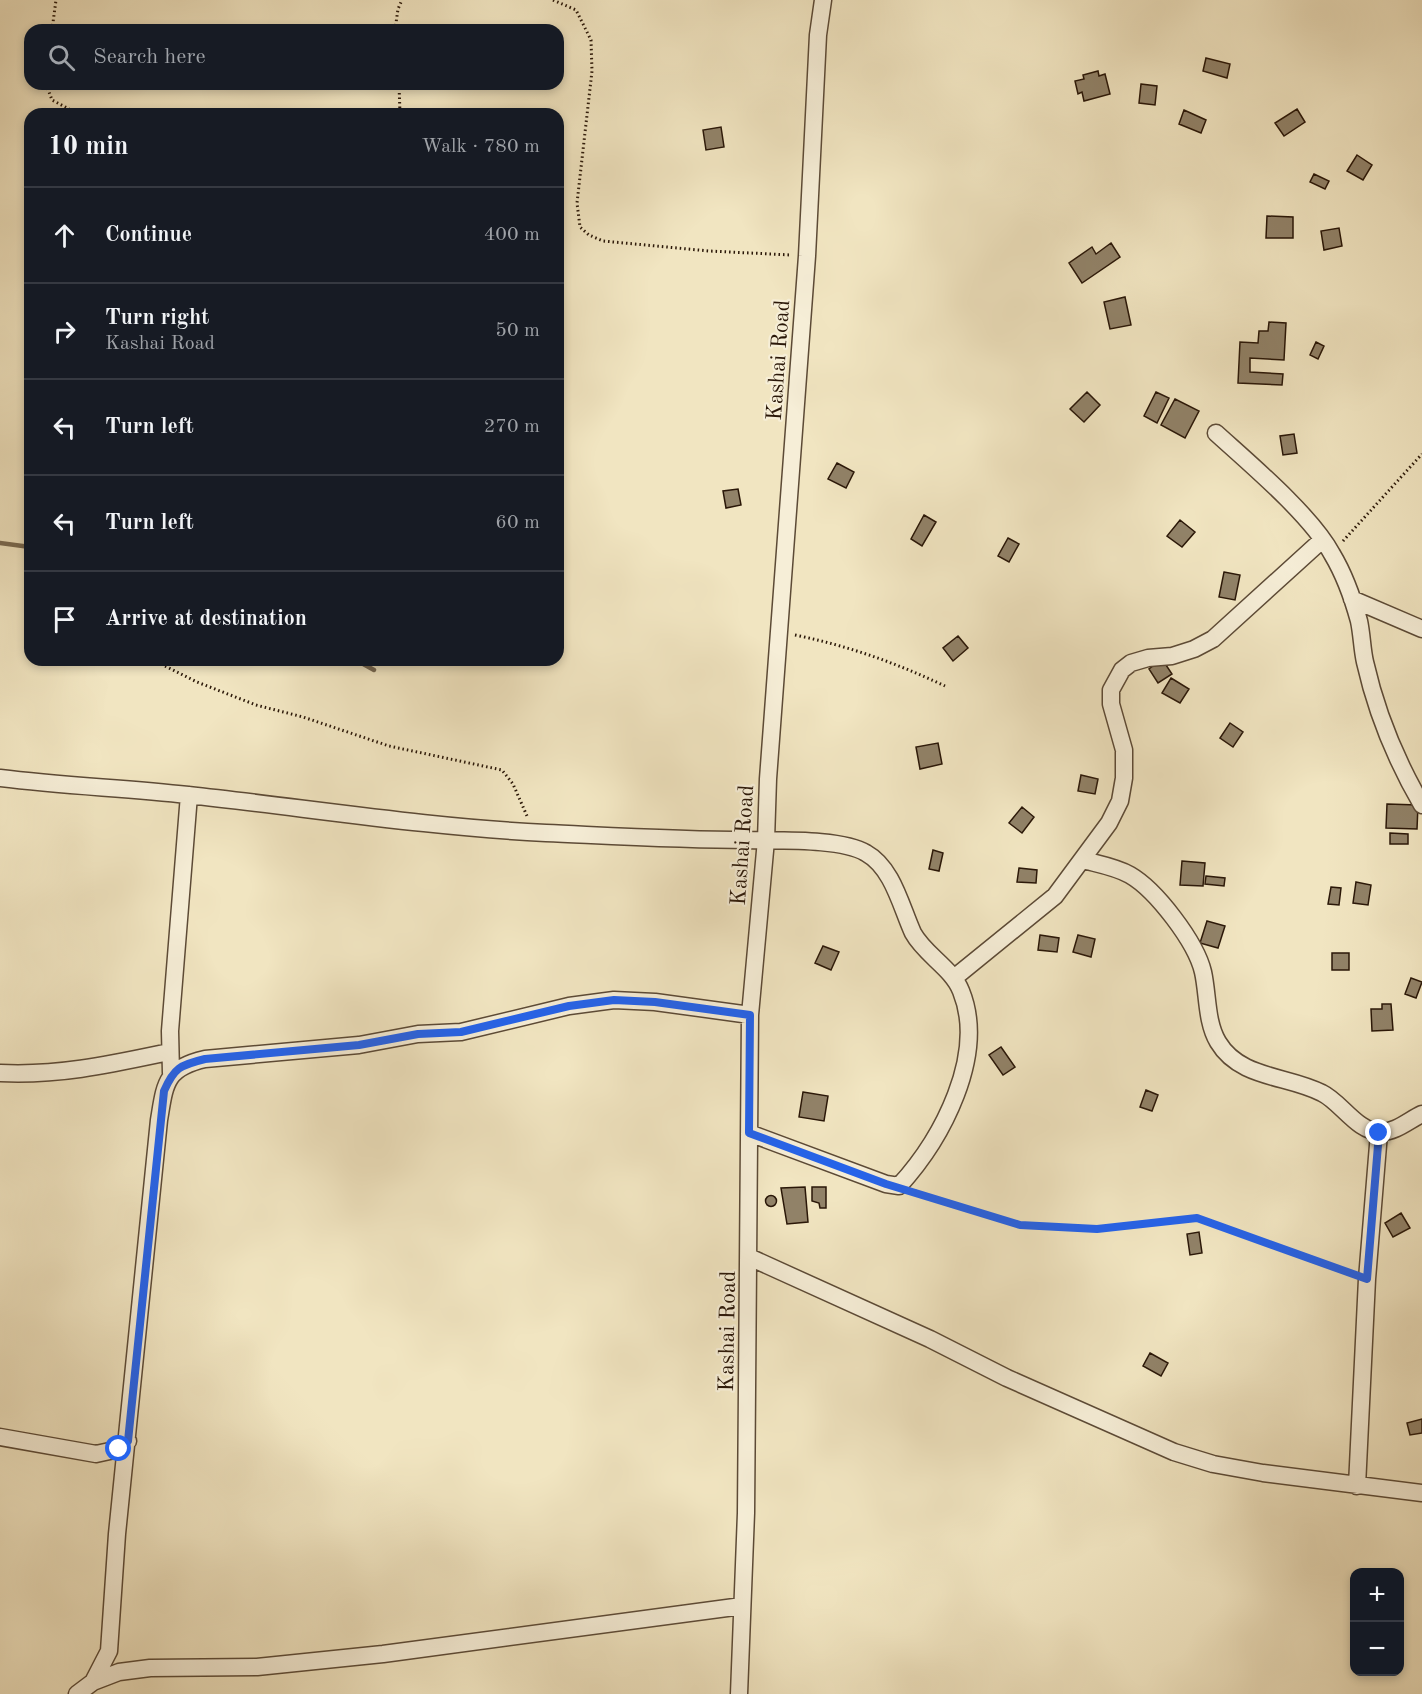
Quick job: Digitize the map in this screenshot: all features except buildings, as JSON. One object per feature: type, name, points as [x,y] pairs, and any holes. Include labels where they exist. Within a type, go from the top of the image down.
[{"type":"street","name":"Kashai Road","points":[[739,1694],[749,1257],[750,1015],[766,840],[768,779],[807,256],[818,35],[824,0]]},
{"type":"street","points":[[1216,433],[1268,482],[1327,546],[1352,599],[1359,623],[1365,662],[1379,706],[1409,784],[1422,805]]},
{"type":"street","points":[[954,978],[1055,896],[1109,823],[1120,801],[1124,750],[1111,704],[1111,690],[1122,670],[1131,663],[1148,658],[1172,656],[1194,649],[1213,639],[1327,546]]},
{"type":"street","points":[[1352,599],[1422,629]]},
{"type":"street","points":[[0,778],[51,785],[189,795],[362,818],[543,833],[766,840],[846,846],[864,852],[876,861],[888,876],[918,941],[954,978],[962,992],[966,1022],[966,1058],[961,1079],[944,1123],[923,1160],[899,1186],[875,1180],[749,1133]]},
{"type":"street","points":[[93,1682],[109,1651],[117,1534],[159,1120],[164,1091],[171,1073],[170,1052],[189,795]]},
{"type":"street","points":[[1083,860],[1129,874],[1143,884],[1190,942],[1201,964],[1212,1029],[1228,1057],[1250,1070],[1319,1091],[1356,1121],[1379,1133],[1393,1130],[1422,1114]]},
{"type":"street","points":[[171,1073],[186,1064],[205,1059],[359,1045],[418,1034],[461,1032],[560,1008],[614,1000],[655,1002],[750,1015]]},
{"type":"street","points":[[0,1073],[38,1075],[72,1072],[170,1052]]},
{"type":"street","points":[[1357,1486],[1367,1279],[1379,1133]]},
{"type":"street","points":[[749,1257],[930,1339],[1007,1378],[1174,1452],[1213,1464],[1357,1486],[1422,1493]]},
{"type":"street","points":[[0,1437],[96,1454],[112,1452],[128,1441]]},
{"type":"street","points":[[77,1694],[93,1682],[119,1672],[150,1668],[257,1667],[383,1654],[742,1606]]},
{"type":"path","points":[[53,24],[56,0]]},
{"type":"path","points":[[396,24],[402,0]]},
{"type":"path","points":[[553,0],[576,10],[591,40],[592,71],[577,203],[579,227],[589,235],[603,241],[709,251],[807,256]]},
{"type":"path","points":[[48,90],[51,100],[66,108]]},
{"type":"path","points":[[399,90],[400,108]]},
{"type":"path","points":[[1327,546],[1422,454]]},
{"type":"path","points":[[779,632],[852,648],[902,666],[945,686]]},
{"type":"path","points":[[165,666],[197,682],[256,705],[303,717],[389,746],[502,770],[513,784],[529,821],[543,833]]},
{"type":"path","points":[[899,1186],[1020,1225],[1047,1228],[1097,1229],[1197,1218],[1367,1279]]},
{"type":"waterway","points":[[0,543],[24,546]]},
{"type":"waterway","points":[[367,666],[374,670]]},
{"type":"route","points":[[119,1449],[128,1441],[159,1120],[164,1091],[171,1073],[186,1064],[205,1059],[359,1045],[418,1034],[461,1032],[569,1006],[614,1000],[655,1002],[750,1015],[749,1133],[886,1184],[899,1186],[1020,1225],[1097,1229],[1197,1218],[1367,1279],[1379,1133]]}]
